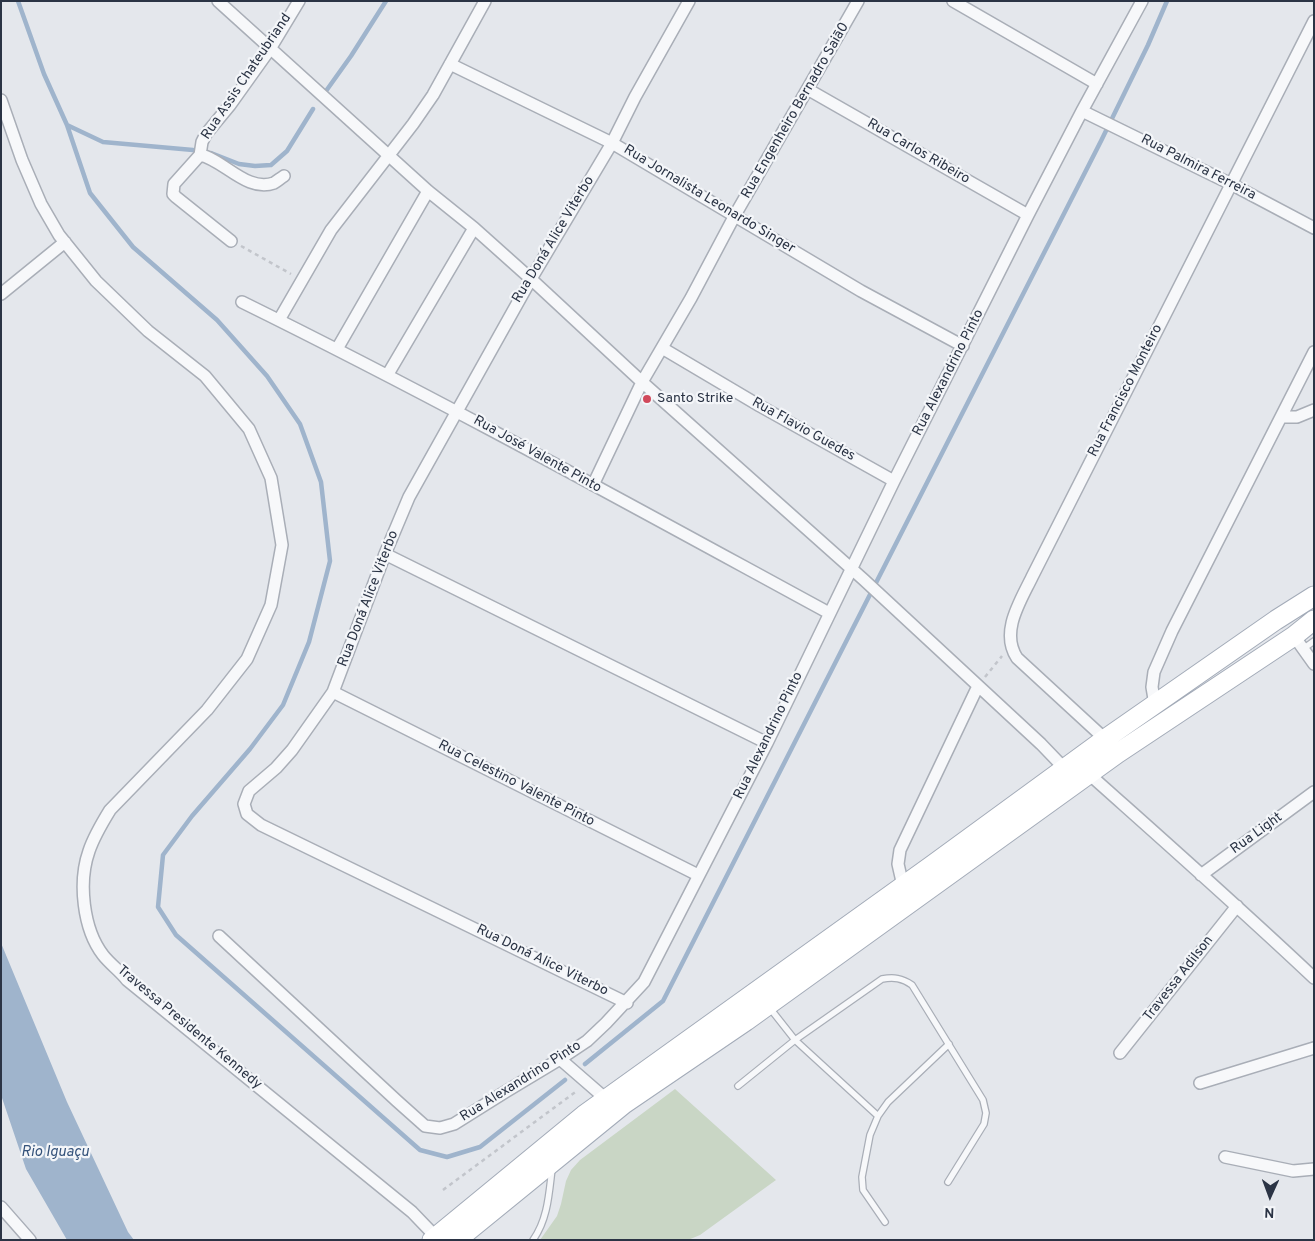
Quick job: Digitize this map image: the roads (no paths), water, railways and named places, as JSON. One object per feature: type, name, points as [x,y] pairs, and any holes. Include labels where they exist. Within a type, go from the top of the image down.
[{"type":"main road","points":[[434,1238],[584,1115],[904,886],[1105,738],[1276,620],[1314,596]]},
{"type":"main road","points":[[457,1240],[624,1104],[767,1005],[1118,753],[1298,642],[1314,620]]},
{"type":"street","points":[[218,1],[428,192],[474,228],[642,382],[863,578],[1065,769]]},
{"type":"street","name":"Rua Assis Chateubriand","points":[[231,241],[173,194],[174,184],[200,155],[202,142],[206,134],[230,105],[270,48],[299,1]]},
{"type":"street","points":[[280,320],[331,230],[428,102],[485,1]]},
{"type":"street","name":"Rua Doná Alice Viterbo","points":[[627,1002],[261,825],[247,814],[244,804],[249,791],[276,768],[292,750],[333,692],[385,554],[409,497],[531,279],[612,143],[635,97],[689,1]]},
{"type":"street","name":"Rua Engenheiro Bernadro Saiā0","points":[[593,485],[642,382],[858,1]]},
{"type":"street","points":[[953,1],[1096,84]]},
{"type":"street","name":"Rua Alexandrino Pinto","points":[[219,936],[425,1126],[440,1128],[454,1124],[560,1059],[587,1041],[627,1002],[644,982],[767,743],[894,481],[1028,215],[1096,84],[1142,1]]},
{"type":"street","name":"Rua Francisco Monteiro","points":[[1105,738],[1021,663],[1013,652],[1011,644],[1013,618],[1314,21]]},
{"type":"street","name":"Rua Jornalista Leonardo Singer","points":[[450,64],[612,143],[861,291],[963,346]]},
{"type":"street","name":"Rua Carlos Ribeiro","points":[[809,90],[1028,215]]},
{"type":"street","name":"Travessa Presidente Kennedy","points":[[1,100],[22,160],[42,204],[65,242],[96,281],[148,331],[205,376],[249,428],[271,478],[282,545],[271,605],[247,659],[207,710],[110,810],[98,830],[88,853],[84,876],[84,905],[90,930],[103,954],[128,980],[412,1212],[434,1238]]},
{"type":"street","name":"Rua Palmira Ferreira","points":[[1082,111],[1231,184],[1314,228]]},
{"type":"street","name":"Rua Assis Chateubriand","points":[[200,155],[250,181],[266,184],[274,183],[284,176]]},
{"type":"street","points":[[337,349],[428,192]]},
{"type":"street","points":[[388,374],[474,228]]},
{"type":"street","points":[[1,294],[65,242]]},
{"type":"street","name":"Rua José Valente Pinto","points":[[242,302],[388,374],[829,613]]},
{"type":"street","name":"Rua Flavio Guedes","points":[[662,348],[760,406],[894,481]]},
{"type":"street","points":[[1155,705],[1152,687],[1154,672],[1172,632],[1314,352]]},
{"type":"street","points":[[1281,418],[1297,417],[1314,410]]},
{"type":"street","points":[[385,554],[767,743]]},
{"type":"street","points":[[1298,642],[1314,664]]},
{"type":"street","points":[[904,886],[898,864],[900,850],[978,686]]},
{"type":"street","name":"Rua Celestino Valente Pinto","points":[[333,692],[698,875]]},
{"type":"street","points":[[1088,774],[1237,906],[1314,978]]},
{"type":"street","name":"Rua Light","points":[[1201,875],[1314,792]]},
{"type":"street","name":"Travessa Adilson","points":[[1120,1053],[1237,906]]},
{"type":"street","points":[[1200,1083],[1314,1048]]},
{"type":"street","points":[[560,1059],[606,1099]]},
{"type":"street","points":[[1226,1158],[1293,1172],[1314,1169]]},
{"type":"street","points":[[1,1208],[30,1240]]},
{"type":"lane","points":[[1298,642],[1314,641]]},
{"type":"lane","points":[[738,1086],[795,1040],[882,979],[894,977],[905,980],[912,985],[949,1044],[983,1100],[986,1113],[984,1124],[948,1182]]},
{"type":"lane","points":[[767,1005],[795,1040],[878,1116]]},
{"type":"lane","points":[[885,1222],[863,1190],[862,1177],[870,1135],[878,1116],[888,1102],[949,1044]]},
{"type":"lane","points":[[533,1240],[538,1233],[548,1208],[552,1162]]},
{"type":"water","name":"Rio Iguaçu","points":[[1,943],[67,1102],[128,1232],[134,1240],[67,1240],[26,1169],[1,1095]]},
{"type":"waterway","points":[[18,1],[44,74],[67,125],[103,142],[193,150]]},
{"type":"waterway","points":[[326,91],[386,1]]},
{"type":"waterway","points":[[585,1064],[663,1001],[1101,141],[1148,45],[1167,1]]},
{"type":"waterway","points":[[211,153],[239,164],[271,165],[287,151],[313,109]]},
{"type":"waterway","points":[[67,125],[90,193],[133,247],[217,320],[267,376],[300,424],[321,482],[330,561],[309,642],[283,705],[250,749],[192,816],[163,855],[158,907],[176,935],[420,1150],[447,1157],[480,1147],[565,1080]]},
{"type":"place","name":"Santo Strike","points":[[647,399]]}]
